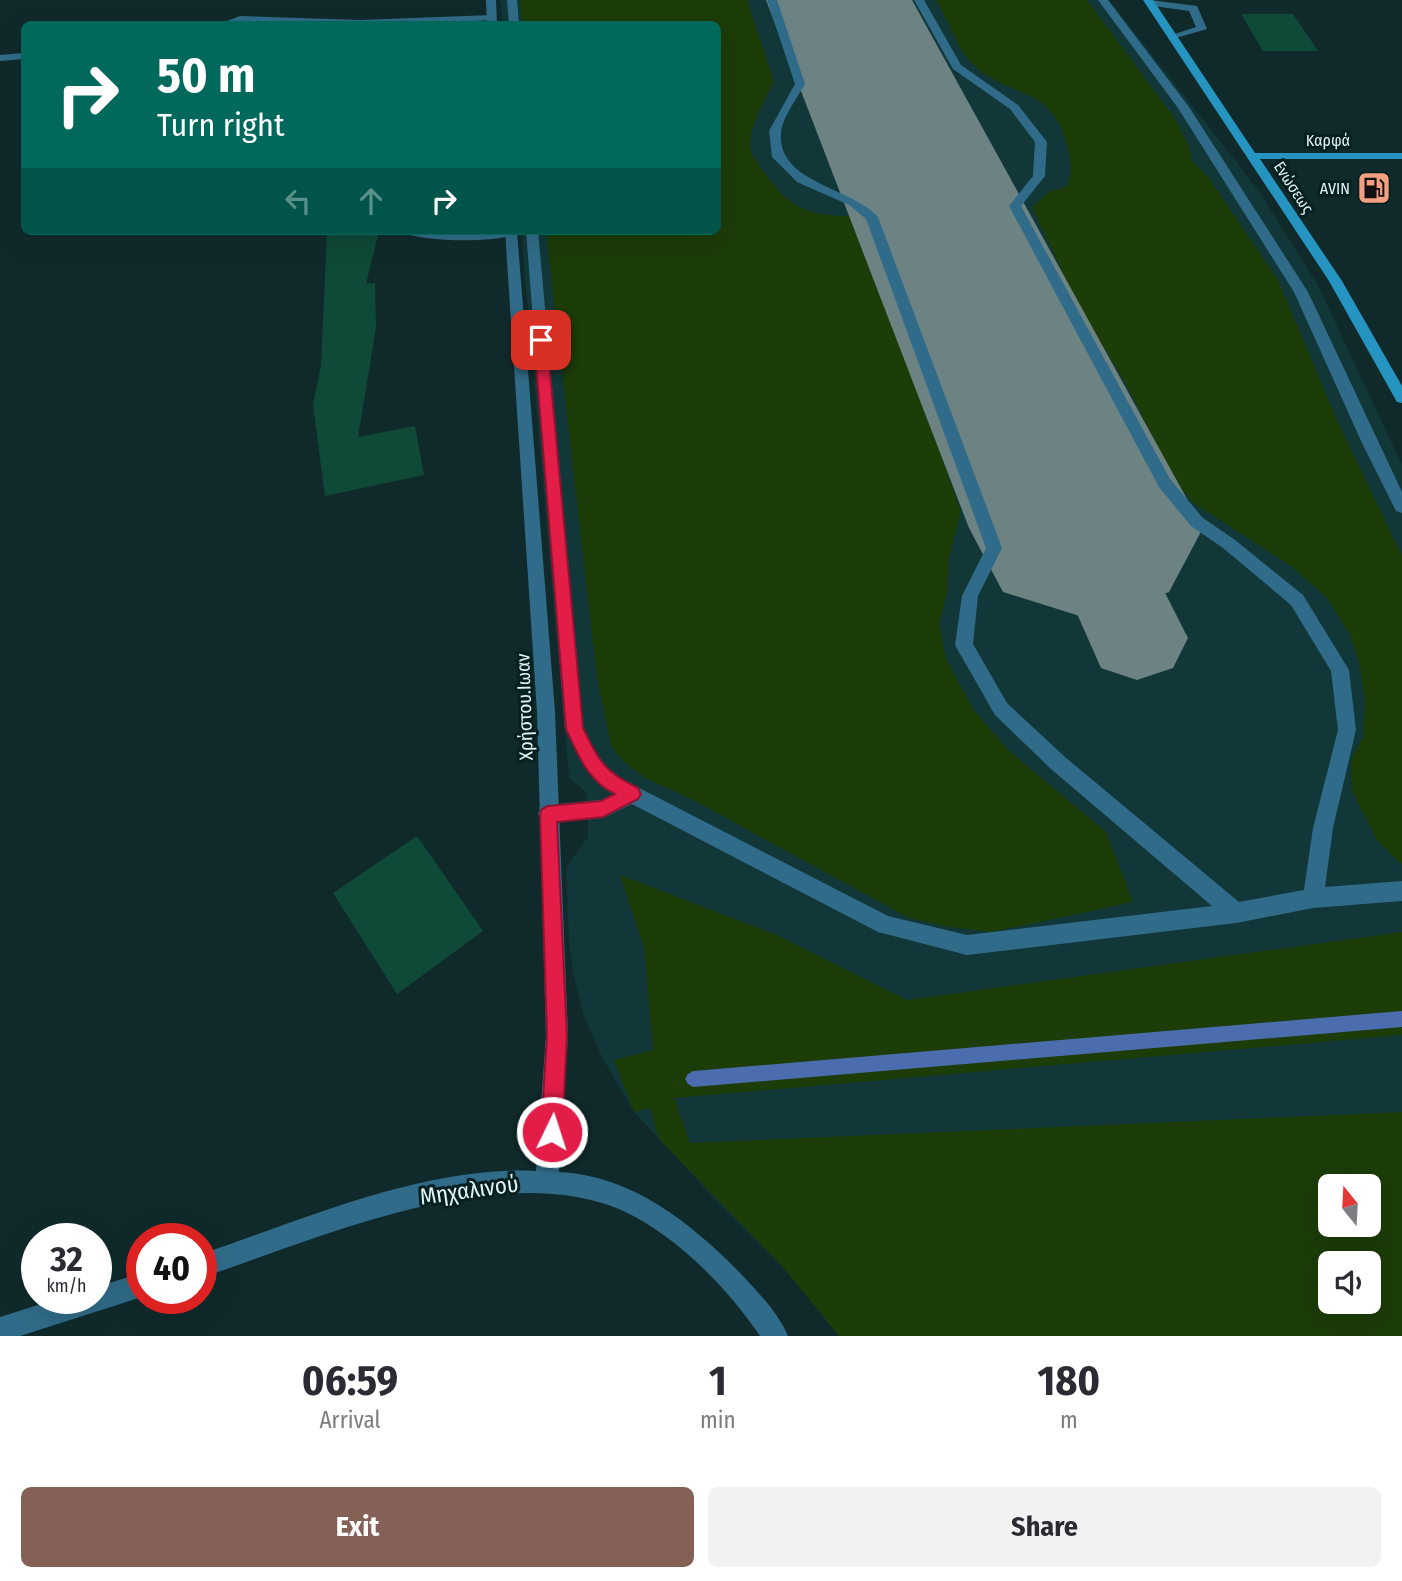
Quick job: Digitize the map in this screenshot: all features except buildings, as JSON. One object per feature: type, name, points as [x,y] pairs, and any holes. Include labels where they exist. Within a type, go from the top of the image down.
[{"type":"main road","name":"Ενώσεως","points":[[1149,1],[1342,292],[1402,398]]},
{"type":"main road","name":"Καρφά","points":[[1254,156],[1402,156]]},
{"type":"street","points":[[491,0],[492,21]]},
{"type":"street","points":[[512,0],[514,21]]},
{"type":"street","points":[[772,0],[800,83],[775,131],[778,157],[801,179],[853,202],[872,217],[994,548],[970,596],[964,645],[1001,709],[1058,762],[1236,913]]},
{"type":"street","points":[[919,0],[957,67],[1014,107],[1041,142],[1039,176],[1015,206],[1164,483],[1196,522],[1229,544],[1297,600],[1340,670],[1347,730],[1323,828],[1313,898]]},
{"type":"street","points":[[1103,0],[1183,107],[1301,292],[1369,443],[1402,507]]},
{"type":"street","points":[[1149,1],[1193,8],[1202,29],[1173,38]]},
{"type":"street","points":[[234,21],[300,21]]},
{"type":"street","points":[[0,58],[21,55]]},
{"type":"street","points":[[449,235],[490,235]]},
{"type":"street","name":"Χρήστου.Ιωαν","points":[[511,235],[541,623],[557,1036],[547,1182]]},
{"type":"street","points":[[531,235],[574,729],[589,759],[607,781],[886,925],[967,945],[1236,913],[1313,898],[1402,891]]},
{"type":"street","points":[[548,814],[603,809],[632,794]]},
{"type":"street","name":"Μηχαλινού","points":[[217,1261],[412,1198],[470,1185],[547,1182],[617,1196],[659,1219],[691,1242],[729,1279],[775,1336]]},
{"type":"street","points":[[0,1330],[126,1290]]},
{"type":"shaded area","points":[[500,0],[1109,0],[1259,191],[1319,287],[1402,465],[1402,1336],[839,1336],[782,1266],[728,1213],[634,1112],[602,1057],[584,1016],[574,978],[569,942],[566,867],[588,837],[586,792],[569,778],[521,235],[721,235],[721,21],[503,21]]},
{"type":"green space","points":[[520,0],[747,0],[774,82],[753,128],[750,143],[752,155],[774,185],[793,203],[813,212],[855,216],[961,511],[949,558],[947,594],[939,624],[946,659],[973,709],[1008,750],[1106,832],[1133,902],[992,932],[909,918],[695,801],[645,778],[625,763],[611,746],[597,678],[546,235],[721,235],[721,21],[522,21]]},
{"type":"green space","points":[[936,0],[1087,0],[1174,117],[1189,146],[1192,161],[1209,178],[1278,280],[1337,420],[1402,556],[1402,865],[1377,840],[1352,791],[1351,760],[1363,737],[1365,702],[1360,665],[1350,635],[1327,598],[1291,566],[1192,502],[1171,474],[1125,382],[1080,310],[1032,207],[1050,191],[1066,187],[1069,182],[1071,162],[1060,126],[1040,102],[1001,84],[974,65],[957,42]]},
{"type":"green space","points":[[620,875],[777,935],[907,1000],[1402,932],[1402,1035],[674,1098],[690,1143],[1402,1112],[1402,1336],[839,1336],[782,1266],[659,1139],[650,1108],[634,1112],[614,1060],[653,1050],[644,947]]},
{"type":"waterway","points":[[693,1079],[1402,1019]]},
{"type":"taxiway","points":[[1086,528],[1137,638]]},
{"type":"runway","points":[[839,0],[1086,528]]},
{"type":"place","name":"AVIN","points":[[1374,188]]},
{"type":"route","points":[[541,340],[574,729],[589,759],[607,781],[632,794],[603,809],[548,814],[557,1036],[552,1132]]}]
